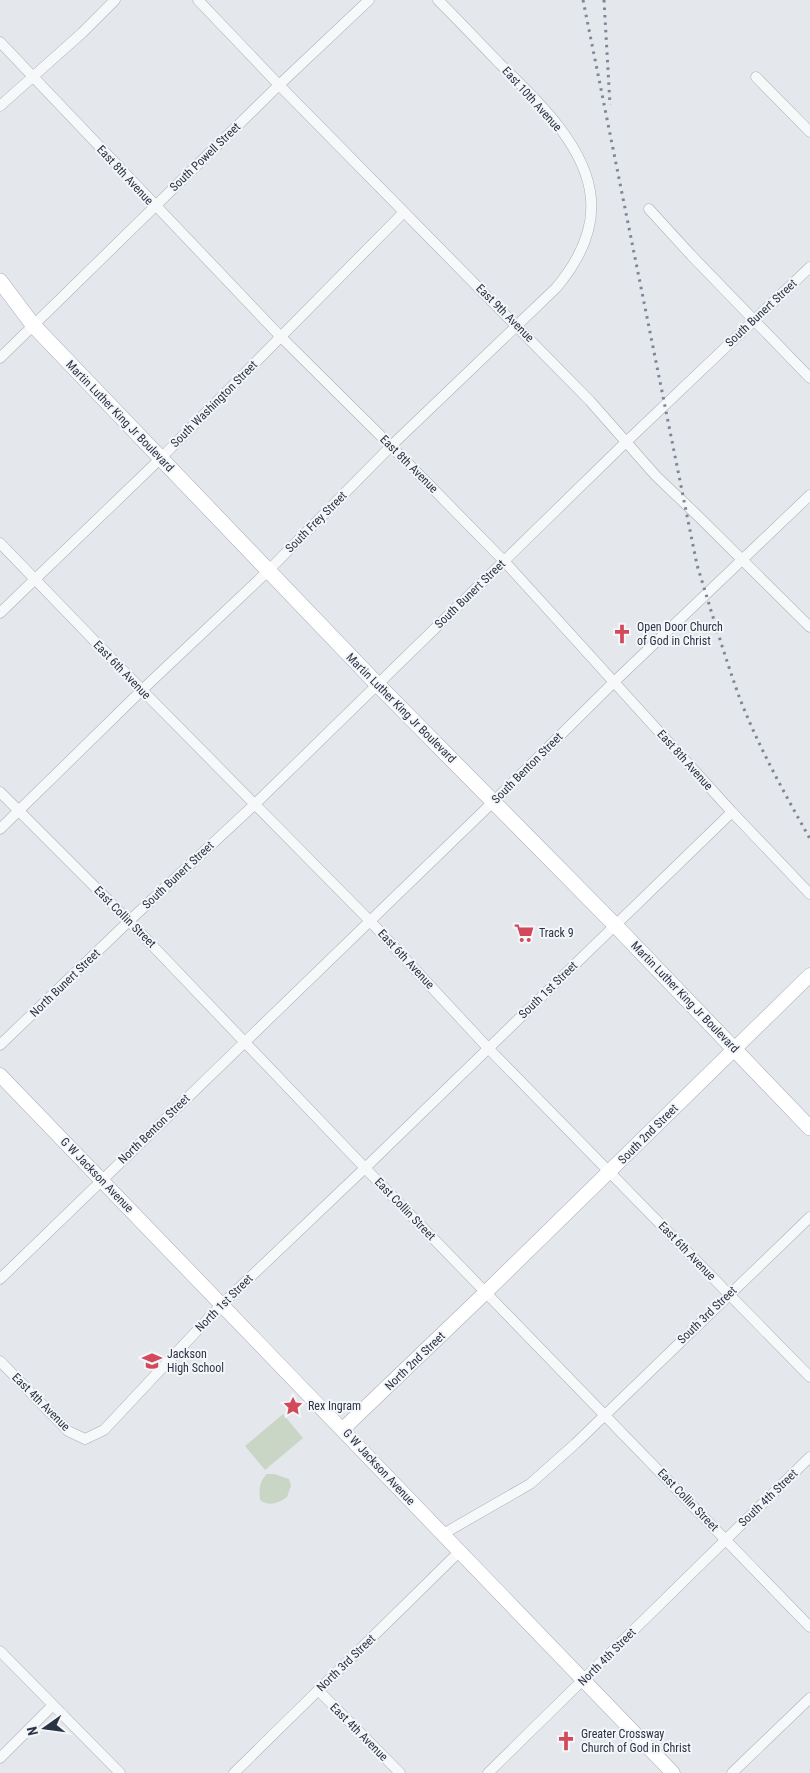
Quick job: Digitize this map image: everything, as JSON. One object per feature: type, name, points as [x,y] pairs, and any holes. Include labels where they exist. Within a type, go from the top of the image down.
[{"type":"main road","name":"Martin Luther King Jr Boulevard","points":[[0,282],[33,326],[810,1128]]},
{"type":"street","points":[[0,106],[115,0]]},
{"type":"street","name":"East 9th Avenue","points":[[198,0],[590,401],[656,476],[810,627]]},
{"type":"street","name":"South Powell Street","points":[[0,358],[279,85],[369,0]]},
{"type":"street","name":"East 10th Avenue","points":[[438,0],[555,122],[581,162],[589,183],[591,218]]},
{"type":"street","name":"East 8th Avenue","points":[[0,42],[280,337],[504,561],[732,812],[810,894]]},
{"type":"street","points":[[756,77],[810,132]]},
{"type":"street","points":[[649,209],[810,378]]},
{"type":"street","name":"South Washington Street","points":[[0,613],[161,458],[404,212]]},
{"type":"street","name":"South Frey Street","points":[[0,829],[268,570],[391,446],[556,288],[580,254],[591,218]]},
{"type":"street","name":"South Bunert Street","points":[[129,921],[254,805],[626,442],[810,267]]},
{"type":"street","name":"South Benton Street","points":[[245,1042],[614,682],[810,494]]},
{"type":"street","name":"East 6th Avenue","points":[[0,543],[254,805],[370,921],[488,1048],[810,1377]]},
{"type":"street","name":"East Collin Street","points":[[0,792],[129,921],[365,1168],[606,1414],[810,1627]]},
{"type":"street","name":"South 1st Street","points":[[365,1168],[732,812]]},
{"type":"street","name":"North Bunert Street","points":[[0,1045],[129,921]]},
{"type":"street","name":"South 2nd Street","points":[[486,1292],[810,975]]},
{"type":"street","name":"North Benton Street","points":[[0,1279],[245,1042]]},
{"type":"street","name":"G W Jackson Avenue","points":[[0,1075],[673,1773]]},
{"type":"street","name":"North 1st Street","points":[[85,1439],[104,1430],[221,1305],[365,1168]]},
{"type":"street","name":"South 3rd Street","points":[[606,1414],[810,1217]]},
{"type":"street","name":"North 2nd Street","points":[[343,1429],[486,1292]]},
{"type":"street","name":"East 4th Avenue","points":[[0,1361],[68,1431],[85,1439]]},
{"type":"street","points":[[443,1534],[530,1484],[606,1414]]},
{"type":"street","name":"South 4th Street","points":[[726,1539],[810,1458]]},
{"type":"street","name":"North 4th Street","points":[[488,1773],[584,1681],[726,1539]]},
{"type":"street","name":"North 3rd Street","points":[[234,1773],[460,1552]]},
{"type":"street","points":[[0,1651],[120,1773]]},
{"type":"street","name":"East 4th Avenue","points":[[318,1690],[400,1773]]},
{"type":"street","points":[[732,1773],[810,1698]]},
{"type":"street","points":[[0,1758],[53,1706]]},
{"type":"green space","points":[[283,1414],[303,1438],[265,1470],[245,1446]]},
{"type":"green space","points":[[267,1474],[274,1474],[289,1479],[291,1486],[287,1497],[274,1503],[260,1500],[261,1483]]},
{"type":"railway","points":[[583,0],[697,565],[728,666],[747,717],[810,839]]},
{"type":"railway","points":[[604,0],[610,105]]},
{"type":"place","name":"Open Door Church of God in Christ","points":[[622,634]]},
{"type":"place","name":"Track 9","points":[[524,933]]},
{"type":"place","name":"Jackson High School","points":[[152,1361]]},
{"type":"place","name":"Rex Ingram","points":[[293,1406]]},
{"type":"place","name":"Greater Crossway Church of God in Christ","points":[[566,1741]]}]
